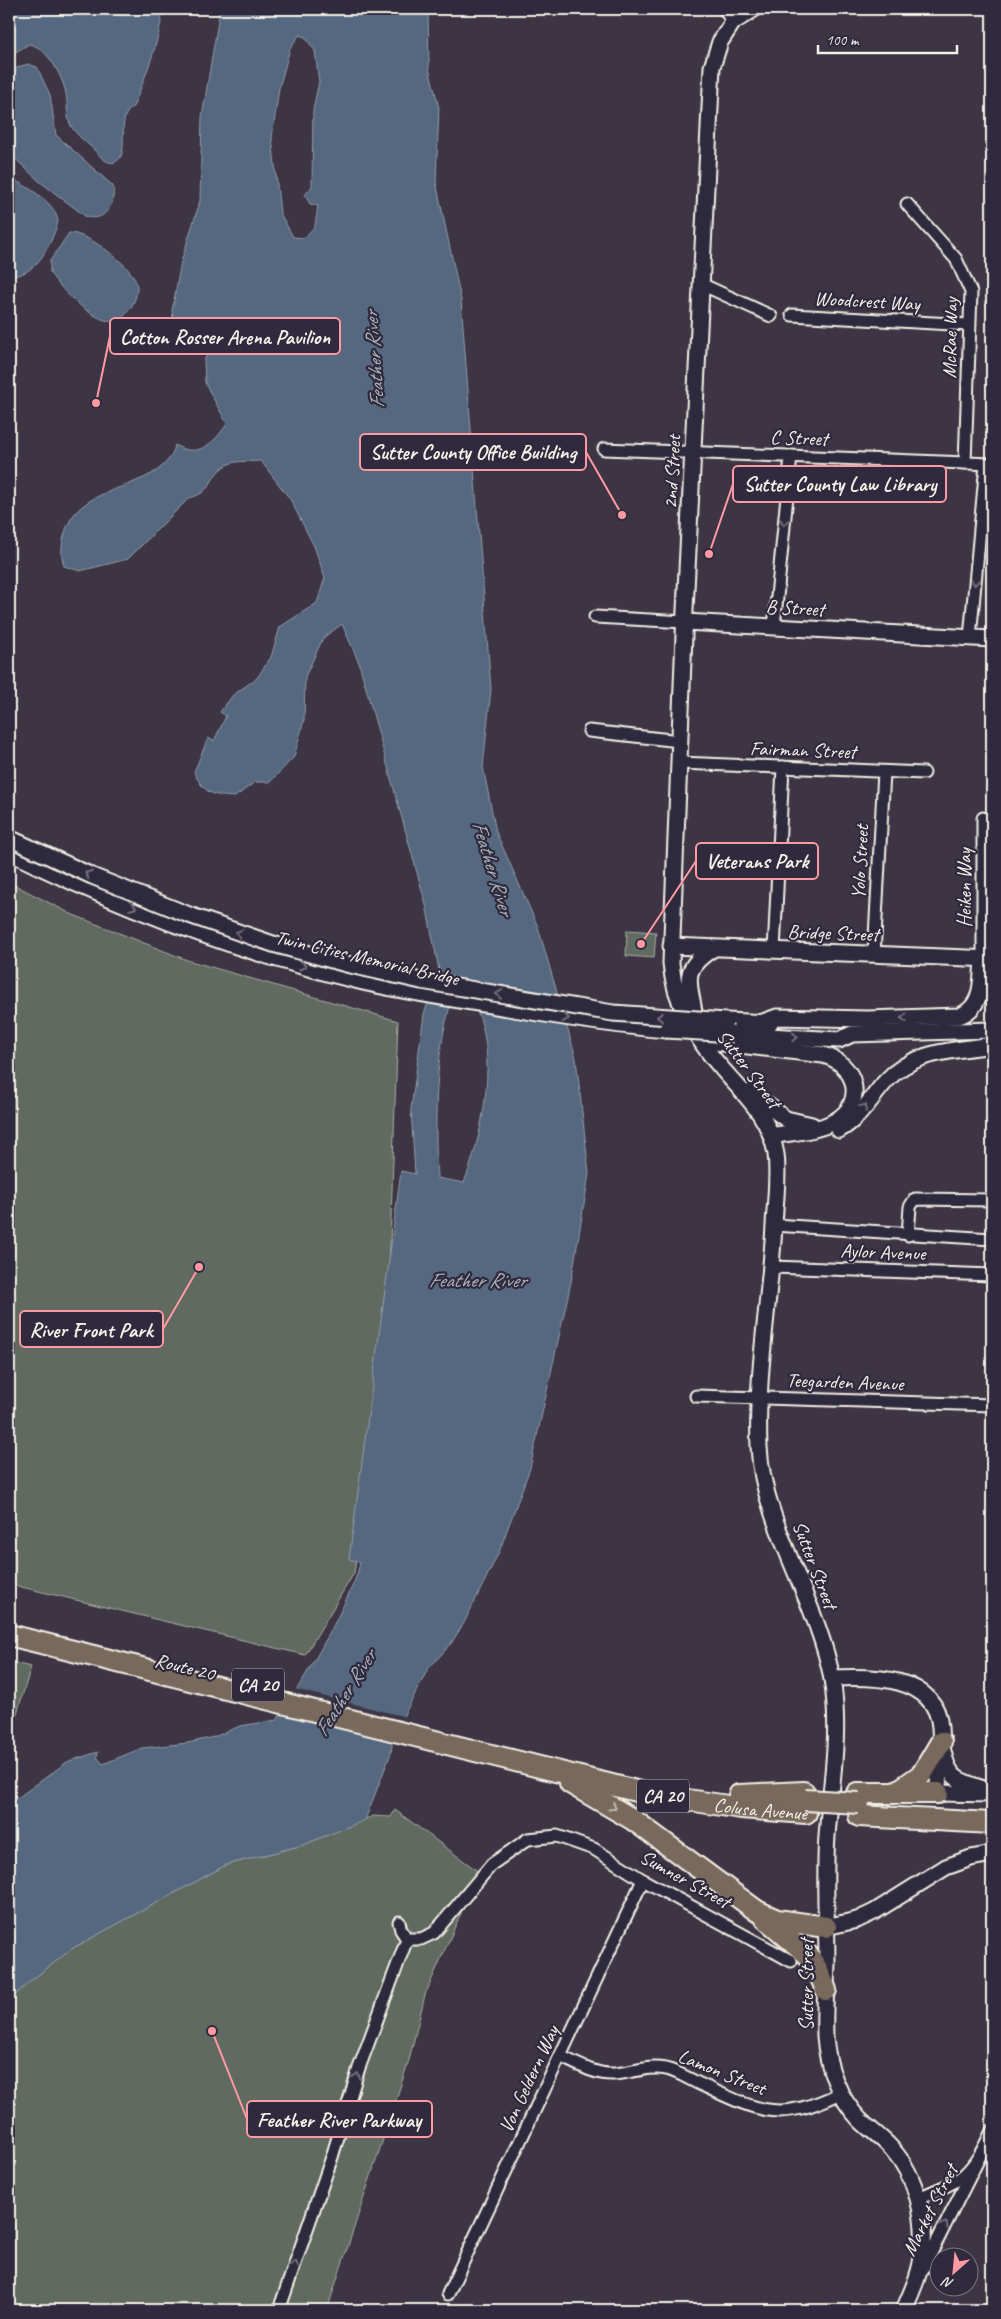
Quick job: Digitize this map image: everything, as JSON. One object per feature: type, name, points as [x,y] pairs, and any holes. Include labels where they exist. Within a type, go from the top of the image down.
[{"type":"highway","name":"Route 20","points":[[9,1623],[512,1756]]},
{"type":"highway","name":"Route 20","points":[[9,1635],[512,1756]]},
{"type":"highway","points":[[894,1793],[922,1774],[941,1742]]},
{"type":"highway","name":"Colusa Avenue","points":[[512,1756],[648,1781],[739,1795],[805,1802],[992,1810]]},
{"type":"highway","name":"Colusa Avenue","points":[[512,1756],[680,1800],[741,1808],[805,1802]]},
{"type":"highway","points":[[512,1756],[578,1787],[614,1808],[757,1911],[808,1955],[818,1970],[826,1990]]},
{"type":"highway","points":[[858,1804],[894,1793],[938,1792]]},
{"type":"highway","name":"Colusa Avenue","points":[[858,1804],[992,1823]]},
{"type":"highway","points":[[757,1911],[777,1920],[826,1927]]},
{"type":"main road","points":[[733,22],[754,9]]},
{"type":"main road","name":"2nd Street","points":[[671,946],[692,453],[712,67],[720,42],[733,22]]},
{"type":"main road","name":"B Street","points":[[685,622],[992,640]]},
{"type":"main road","name":"Twin Cities Memorial Bridge","points":[[9,838],[92,876],[190,916],[274,944],[350,965],[421,981],[733,1034]]},
{"type":"main road","name":"Twin Cities Memorial Bridge","points":[[9,852],[87,888],[160,918],[229,943],[307,967],[418,993],[604,1024],[733,1034]]},
{"type":"main road","name":"Bridge Street","points":[[671,946],[987,959]]},
{"type":"main road","name":"Sutter Street","points":[[671,946],[675,986],[695,1029],[712,1056],[755,1105],[773,1141],[777,1170],[772,1267],[759,1398],[759,1451],[767,1492],[815,1622],[832,1678],[836,1742],[827,1842],[825,2039],[830,2067],[841,2093],[859,2119],[894,2150],[918,2198]]},
{"type":"main road","points":[[695,1029],[694,1007],[688,986],[690,975],[698,960],[714,948]]},
{"type":"main road","points":[[733,1034],[777,1017],[867,1019],[958,1016],[970,1010],[978,999],[987,959]]},
{"type":"main road","points":[[760,1023],[840,1027],[852,1034]]},
{"type":"main road","points":[[733,1034],[839,1040],[852,1034],[992,1030]]},
{"type":"main road","points":[[733,1034],[834,1059],[844,1066],[853,1082],[851,1102],[844,1114],[836,1121],[773,1141]]},
{"type":"main road","points":[[773,1141],[824,1135],[842,1128],[856,1117],[892,1074],[914,1060],[931,1054],[992,1045]]},
{"type":"main road","points":[[734,1082],[762,1099],[786,1119],[802,1124],[820,1126]]},
{"type":"main road","points":[[832,1678],[859,1676],[890,1679],[925,1695],[933,1704],[940,1726],[938,1792],[992,1793]]},
{"type":"main road","points":[[941,1742],[947,1768],[953,1776],[992,1793]]},
{"type":"main road","points":[[826,1927],[857,1920],[874,1912],[946,1867],[971,1858],[992,1854]]},
{"type":"main road","name":"Market Street","points":[[904,2310],[915,2284],[922,2259],[924,2233],[918,2198]]},
{"type":"street","points":[[724,9],[733,22]]},
{"type":"street","name":"McRae Way","points":[[907,204],[956,259],[971,292],[965,463]]},
{"type":"street","points":[[701,284],[771,316]]},
{"type":"street","name":"Woodcrest Way","points":[[792,315],[970,326]]},
{"type":"street","name":"C Street","points":[[604,449],[989,464]]},
{"type":"street","points":[[774,627],[791,456]]},
{"type":"street","points":[[970,638],[989,464]]},
{"type":"street","name":"B Street","points":[[595,617],[685,622]]},
{"type":"street","points":[[589,731],[680,741]]},
{"type":"street","name":"Fairman Street","points":[[680,764],[924,773]]},
{"type":"street","points":[[774,951],[783,767]]},
{"type":"street","name":"Yolo Street","points":[[874,955],[884,772]]},
{"type":"street","name":"Heiken Way","points":[[983,818],[987,959]]},
{"type":"street","points":[[908,1235],[910,1207],[915,1198],[992,1200]]},
{"type":"street","points":[[774,1225],[992,1239]]},
{"type":"street","name":"Aylor Avenue","points":[[772,1267],[992,1275]]},
{"type":"street","name":"Teegarden Avenue","points":[[696,1396],[992,1405]]},
{"type":"street","name":"Sumner Street","points":[[407,1939],[421,1939],[434,1933],[492,1864],[528,1838],[557,1836],[594,1849],[643,1880],[791,1961]]},
{"type":"street","name":"Von Geldern Way","points":[[448,2294],[643,1880]]},
{"type":"street","points":[[279,2310],[332,2157],[359,2068],[407,1939],[401,1930],[399,1922]]},
{"type":"street","name":"Lamon Street","points":[[560,2056],[590,2070],[612,2074],[651,2067],[669,2070],[758,2110],[790,2111],[816,2105],[841,2093]]},
{"type":"street","name":"Market Street","points":[[915,2284],[992,2131]]},
{"type":"street","name":"Market Street","points":[[918,2198],[955,2182],[970,2171],[981,2154]]},
{"type":"shaded area","points":[[9,882],[71,914],[187,960],[398,1021],[386,1358],[354,1573],[305,1655],[9,1584]]},
{"type":"shaded area","points":[[627,930],[656,932],[654,958],[626,956]]},
{"type":"shaded area","points":[[9,1662],[31,1667],[9,1740]]},
{"type":"shaded area","points":[[395,1810],[479,1872],[425,1995],[409,2060],[327,2310],[9,2310],[9,2001],[29,1982],[73,1948],[226,1865],[303,1845],[373,1816],[391,1817]]},
{"type":"water","points":[[9,9],[163,9],[147,71],[133,107],[127,112],[123,127],[122,152],[120,158],[115,162],[112,163],[102,158],[72,128],[62,80],[54,64],[42,51],[36,46],[29,44],[9,56]]},
{"type":"water","name":"Feather River","points":[[220,9],[428,9],[429,68],[439,108],[436,182],[461,300],[491,689],[483,767],[496,832],[538,927],[576,1058],[589,1174],[571,1282],[530,1468],[499,1552],[464,1623],[450,1645],[428,1669],[393,1736],[391,1753],[365,1820],[303,1845],[226,1865],[73,1948],[29,1982],[9,2001],[9,1804],[67,1762],[98,1752],[97,1757],[103,1764],[142,1748],[188,1743],[214,1737],[240,1726],[277,1720],[322,1647],[354,1582],[360,1562],[349,1559],[401,1171],[415,1174],[411,1109],[424,1014],[439,970],[426,905],[359,663],[342,624],[323,638],[305,677],[304,720],[294,757],[270,782],[255,782],[235,797],[221,796],[206,789],[194,772],[208,738],[214,741],[226,716],[220,712],[233,695],[257,678],[271,657],[280,627],[317,603],[325,578],[314,546],[290,499],[261,461],[237,462],[222,468],[204,491],[189,498],[128,559],[80,571],[64,566],[62,544],[64,536],[71,519],[82,506],[96,497],[144,478],[158,470],[170,458],[175,445],[191,450],[205,447],[217,437],[227,424],[205,383],[204,360],[212,346],[208,339],[175,333],[172,311],[181,262],[200,201],[202,117]],"holes":[[[299,35],[305,37],[315,51],[319,82],[313,109],[312,186],[305,195],[310,204],[318,206],[315,226],[304,238],[293,237],[280,213],[272,137],[279,88],[290,49]],[[468,998],[480,1018],[485,1037],[487,1079],[481,1123],[471,1164],[464,1183],[437,1178],[436,1111],[439,1065],[446,1021],[452,1000]]]},
{"type":"water","points":[[28,64],[37,67],[50,95],[56,135],[113,186],[111,205],[103,215],[92,218],[85,216],[39,181],[9,153],[9,76],[18,67]]},
{"type":"water","points":[[9,177],[46,201],[56,214],[58,222],[47,249],[35,265],[19,275],[9,276]]},
{"type":"water","points":[[69,233],[87,238],[110,252],[129,270],[135,279],[137,292],[134,301],[119,321],[110,321],[90,313],[62,289],[50,273],[50,261]]},
{"type":"pier","points":[[294,1689],[406,1717],[395,1737],[282,1709]]},
{"type":"place","name":"Cotton Rosser Arena Pavilion","points":[[96,403]]},
{"type":"place","name":"Sutter County Office Building","points":[[622,515]]},
{"type":"place","name":"Sutter County Law Library","points":[[709,554]]},
{"type":"place","name":"Veterans Park","points":[[641,944]]},
{"type":"place","name":"River Front Park","points":[[199,1267]]},
{"type":"place","name":"Feather River Parkway","points":[[212,2031]]}]
